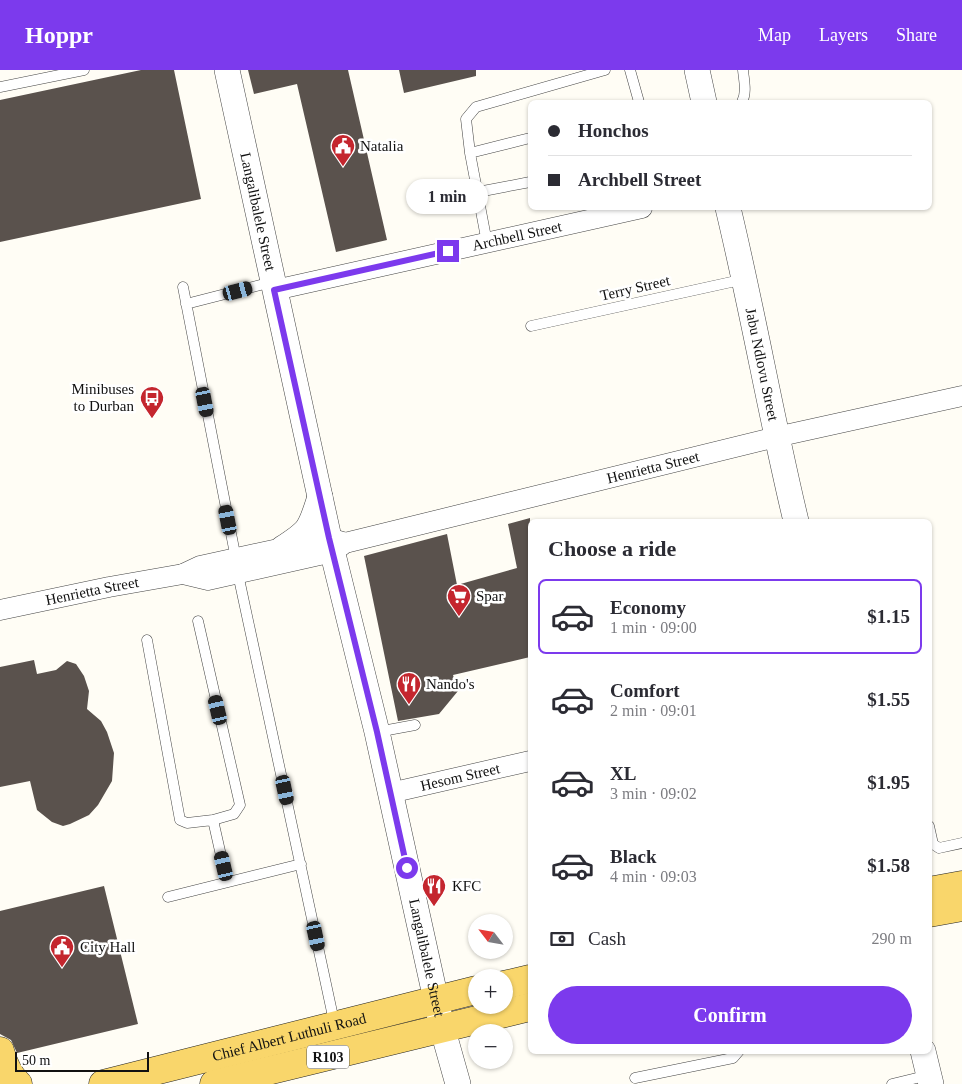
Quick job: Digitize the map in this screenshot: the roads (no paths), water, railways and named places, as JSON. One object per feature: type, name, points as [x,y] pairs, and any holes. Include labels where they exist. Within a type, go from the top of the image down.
[{"type":"main road","points":[[932,890],[962,885]]},
{"type":"main road","points":[[932,912],[962,907]]},
{"type":"main road","points":[[513,982],[528,979]]},
{"type":"main road","name":"Chief Albert Luthuli Road","points":[[103,1084],[468,992]]},
{"type":"main road","name":"Chief Albert Luthuli Road","points":[[214,1084],[528,1007]]},
{"type":"main road","points":[[0,1051],[13,1080],[18,1084]]},
{"type":"street","name":"Langalibalele Street","points":[[227,70],[320,497],[336,545],[442,1028],[458,1084]]},
{"type":"street","points":[[697,70],[704,100]]},
{"type":"street","name":"Archbell Street","points":[[274,286],[487,243],[633,210]]},
{"type":"street","name":"Jabu Ndlovu Street","points":[[728,210],[745,278],[776,437],[796,519]]},
{"type":"street","name":"Henrietta Street","points":[[0,610],[109,587],[183,574],[200,566],[237,567],[336,545],[776,437],[962,396]]},
{"type":"street","points":[[283,548],[307,531],[320,497]]},
{"type":"street","name":"Henrietta Street","points":[[237,567],[283,548],[336,545]]},
{"type":"street","name":"Hesom Street","points":[[390,793],[528,761]]},
{"type":"street","points":[[924,1054],[930,1080]]},
{"type":"lane","points":[[0,88],[84,70]]},
{"type":"lane","points":[[487,243],[470,153],[466,119],[476,107],[606,70]]},
{"type":"lane","points":[[630,70],[638,100]]},
{"type":"lane","points":[[742,70],[745,88],[743,100]]},
{"type":"lane","points":[[470,153],[528,138]]},
{"type":"lane","points":[[478,192],[528,182]]},
{"type":"lane","name":"Terry Street","points":[[531,326],[745,278]]},
{"type":"lane","points":[[186,304],[274,286]]},
{"type":"lane","points":[[183,287],[237,567],[335,1026]]},
{"type":"lane","points":[[147,640],[180,820],[186,824],[213,820],[234,814],[240,805],[198,621]]},
{"type":"lane","points":[[377,732],[415,725]]},
{"type":"lane","points":[[213,820],[227,882]]},
{"type":"lane","points":[[932,840],[933,844],[939,848],[962,843]]},
{"type":"lane","points":[[168,897],[301,864]]},
{"type":"lane","points":[[635,1078],[734,1058],[737,1054]]},
{"type":"lane","points":[[892,1084],[930,1080]]},
{"type":"place","name":"Natalia","points":[[343,167]]},
{"type":"place","name":"Minibuses to Durban","points":[[152,419]]},
{"type":"place","name":"Spar","points":[[459,617]]},
{"type":"place","name":"Nando's","points":[[409,705]]},
{"type":"place","name":"KFC","points":[[434,907]]},
{"type":"place","name":"City Hall","points":[[62,968]]}]
